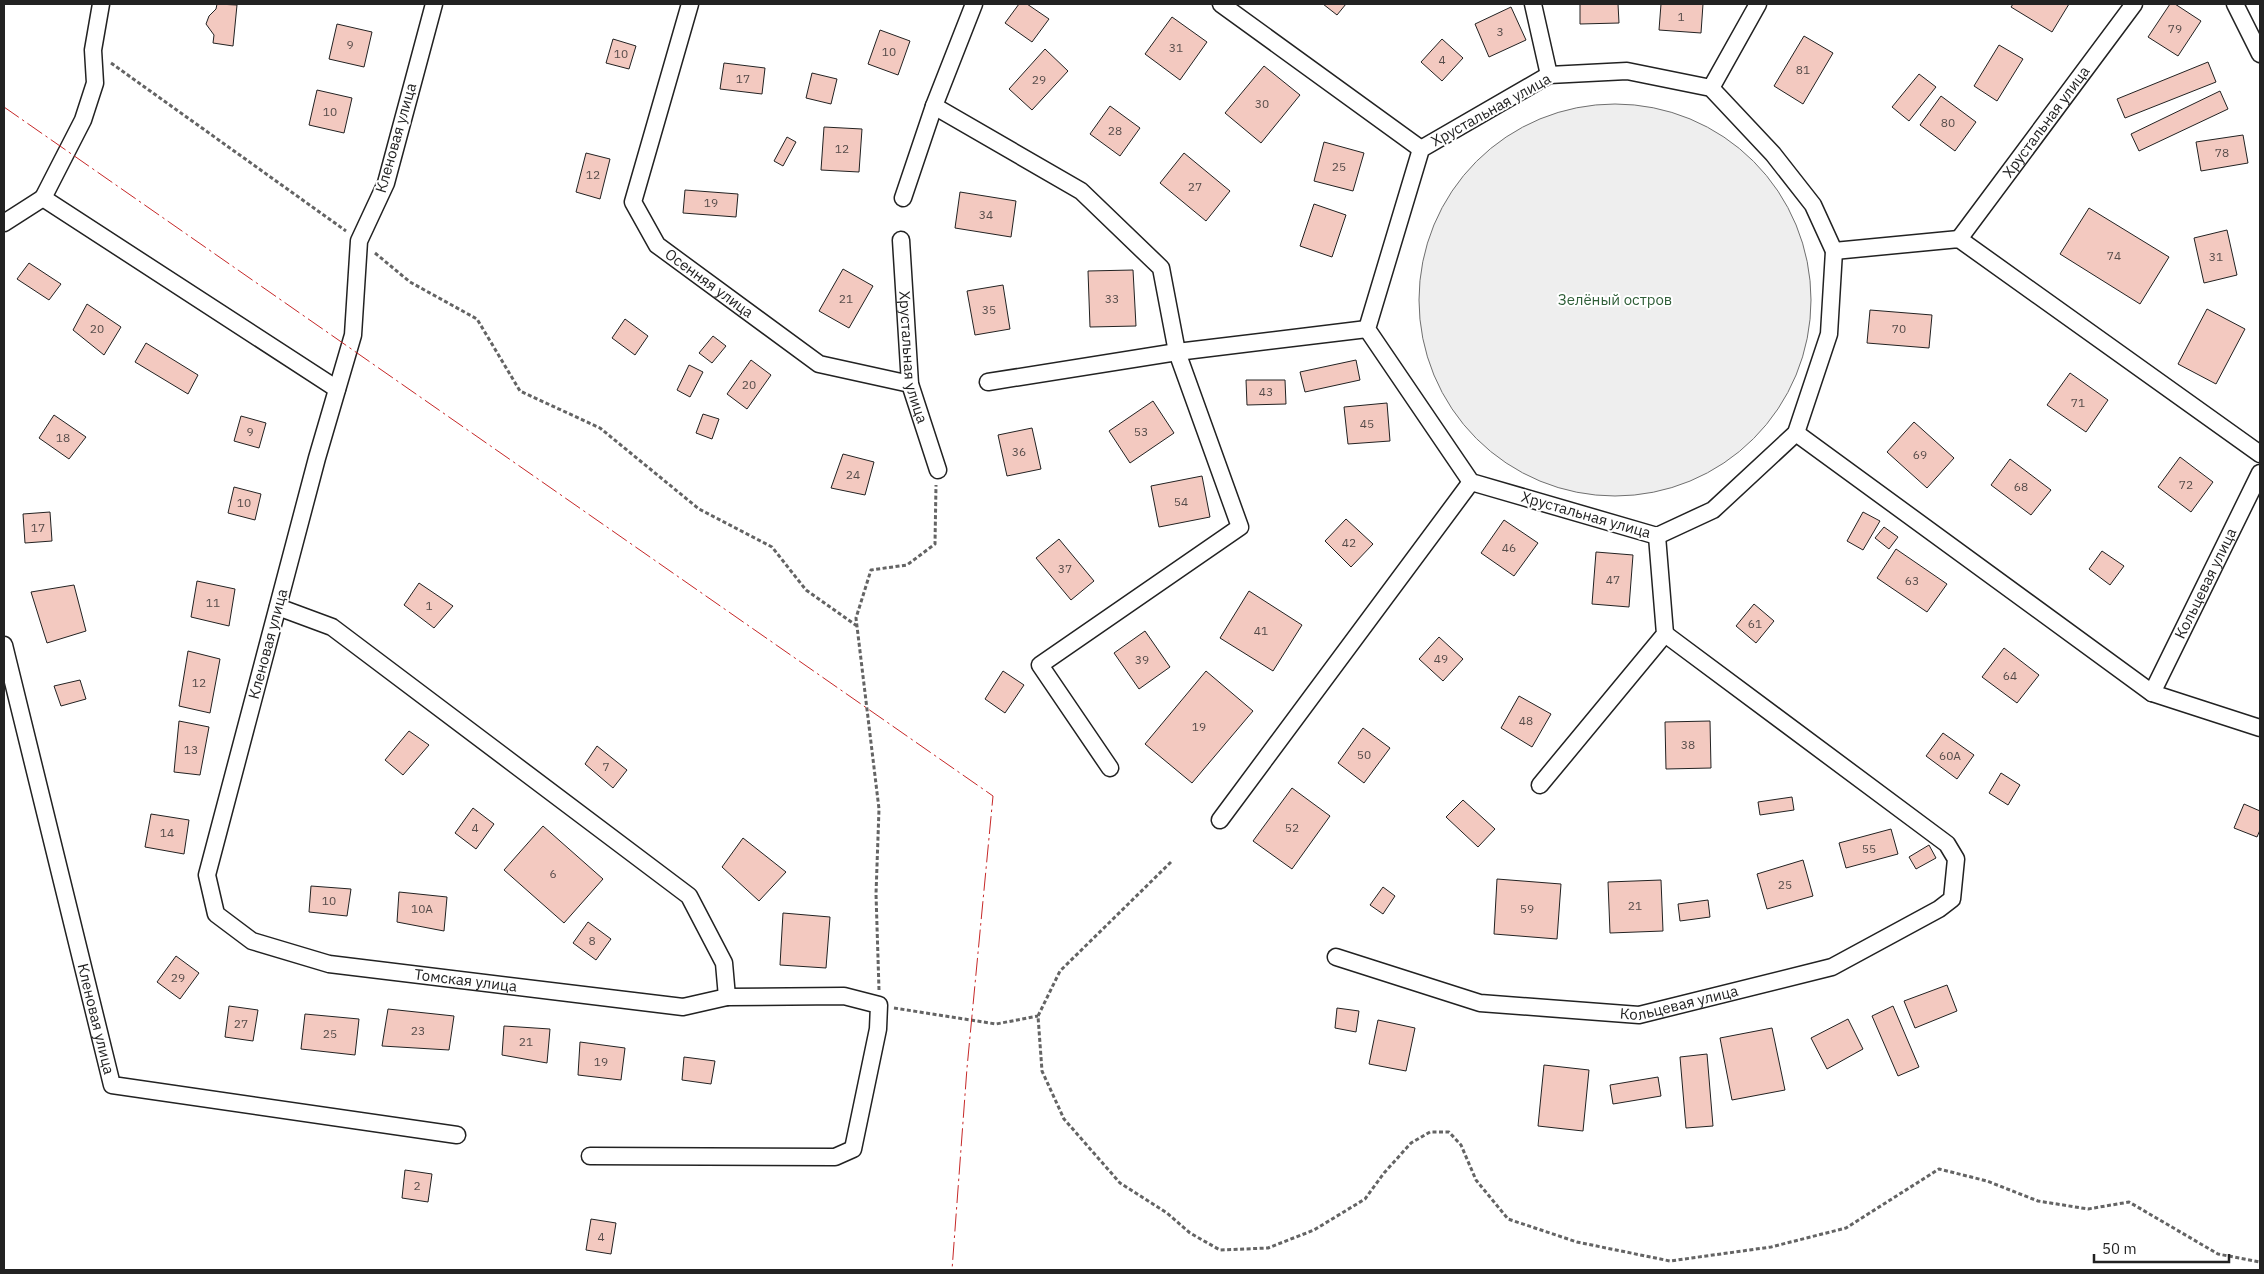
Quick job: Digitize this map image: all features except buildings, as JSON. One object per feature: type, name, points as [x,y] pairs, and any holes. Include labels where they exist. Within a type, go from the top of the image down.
[{"type":"street","points":[[4,223],[43,198],[83,120],[95,83],[93,50],[101,4]]},
{"type":"street","name":"Кленовая улица","points":[[252,941],[216,914],[207,874],[352,335],[360,241],[386,183],[434,4]]},
{"type":"street","name":"Осенняя улица","points":[[690,4],[633,202],[657,245],[819,364],[910,384]]},
{"type":"street","points":[[903,198],[934,106],[974,4]]},
{"type":"street","points":[[1533,4],[1549,75]]},
{"type":"street","points":[[1711,88],[1758,4]]},
{"type":"street","name":"Хрустальная улица","points":[[1959,239],[2134,4]]},
{"type":"street","points":[[2235,4],[2260,54]]},
{"type":"street","name":"Хрустальная улица","points":[[1229,6],[1421,148]]},
{"type":"street","name":"Хрустальная улица","points":[[1367,329],[1421,148],[1549,75],[1627,71],[1711,88],[1773,154],[1813,205],[1834,252],[1829,334],[1796,433],[1713,510],[1658,536],[1471,482]]},
{"type":"street","points":[[934,106],[1081,191],[1161,268],[1177,352],[1240,527],[1040,665],[1110,768]]},
{"type":"street","points":[[43,198],[337,389]]},
{"type":"street","points":[[1834,252],[1959,239],[2260,454]]},
{"type":"street","name":"Хрустальная улица","points":[[901,240],[910,384],[938,470]]},
{"type":"street","points":[[988,382],[1177,352],[1367,329],[1471,482],[1220,820]]},
{"type":"street","points":[[1796,433],[2152,693],[2260,728]]},
{"type":"street","name":"Кольцевая улица","points":[[2152,693],[2260,473]]},
{"type":"street","points":[[1540,786],[1665,634],[1658,536]]},
{"type":"street","points":[[278,607],[332,627],[689,896],[724,963],[727,997]]},
{"type":"street","name":"Кольцевая улица","points":[[1336,957],[1480,1003],[1639,1015],[1832,967],[1939,909],[1952,899],[1956,859],[1947,844],[1665,634]]},
{"type":"street","name":"Кленовая улица","points":[[4,645],[112,1086],[456,1135]]},
{"type":"street","name":"Томская улица","points":[[252,941],[329,964],[683,1006],[727,997],[844,996],[879,1005]]},
{"type":"street","points":[[590,1156],[835,1157],[854,1149],[878,1029],[879,1005]]},
{"type":"path","points":[[93,50],[360,241],[410,282],[477,319],[520,391],[600,428],[699,509],[772,547],[806,590],[857,626]]},
{"type":"path","points":[[938,470],[935,506],[935,544],[907,565],[871,570],[856,618],[879,809],[876,894],[879,1005],[996,1024],[1038,1016]]},
{"type":"path","points":[[1171,862],[1060,971],[1038,1016],[1042,1072],[1064,1118],[1120,1182],[1167,1213],[1190,1233],[1220,1250],[1268,1248],[1314,1230],[1365,1199],[1384,1173],[1411,1143],[1430,1132],[1449,1132],[1461,1145],[1476,1180],[1508,1219],[1577,1242],[1670,1260],[1772,1247],[1846,1228],[1939,1169],[1987,1181],[2038,1201],[2088,1209],[2129,1202],[2218,1254],[2260,1262]]},
{"type":"green space","name":"Зелёный остров","points":[[1615,104],[1653,108],[1690,119],[1724,137],[1753,162],[1778,191],[1796,225],[1807,262],[1811,300],[1807,338],[1796,375],[1778,409],[1753,438],[1724,463],[1690,481],[1653,492],[1615,496],[1577,492],[1540,481],[1506,463],[1477,438],[1452,409],[1434,375],[1423,338],[1419,300],[1423,262],[1434,225],[1452,191],[1477,162],[1506,137],[1540,119],[1577,108]]},
{"type":"power","points":[[4,107],[993,796],[967,1068],[952,1270]]}]
